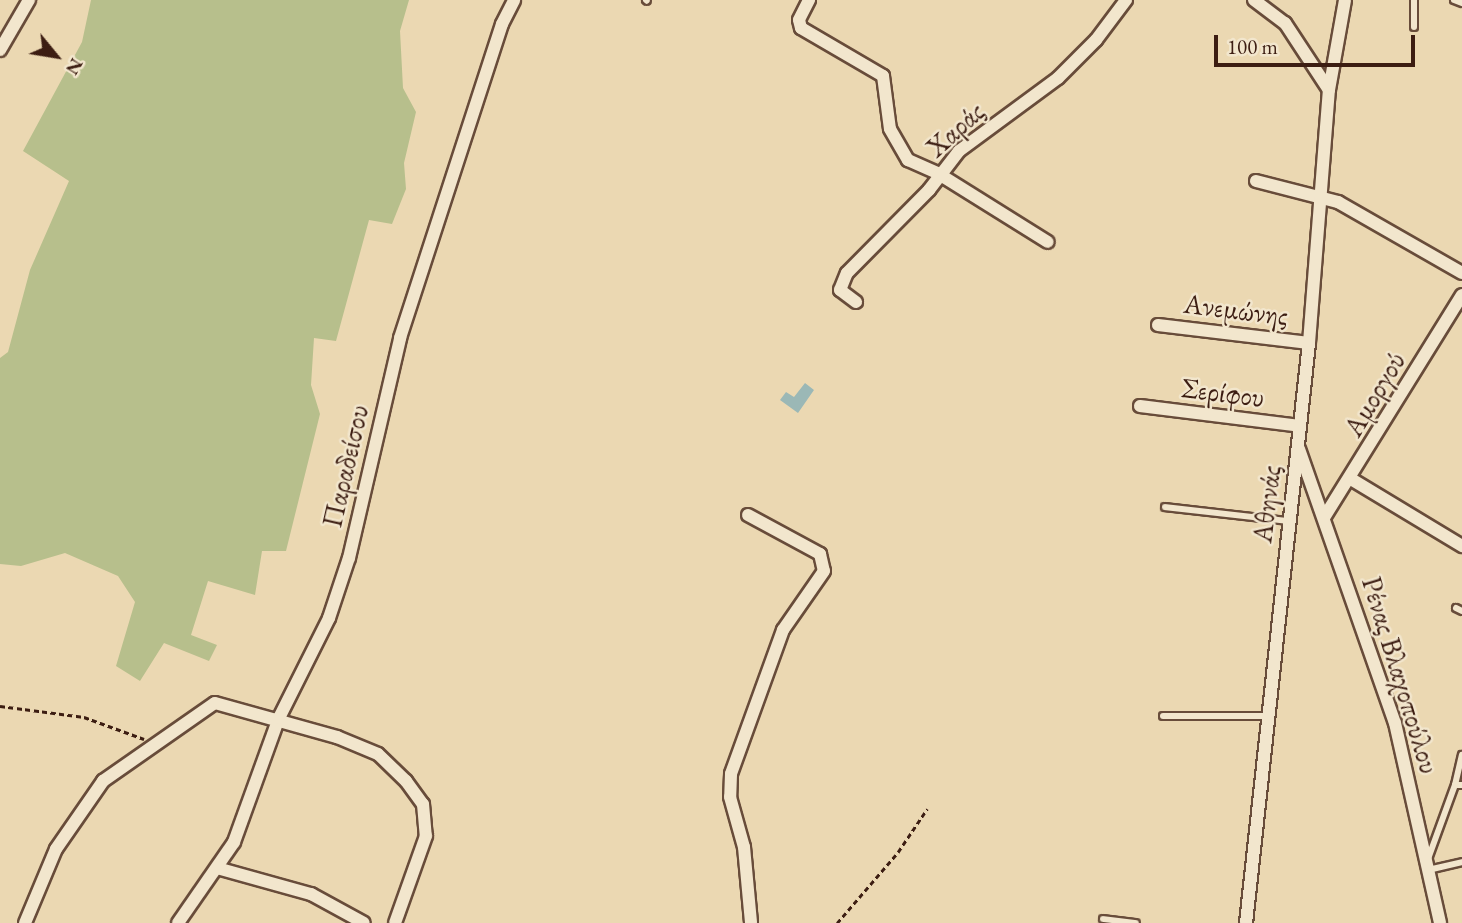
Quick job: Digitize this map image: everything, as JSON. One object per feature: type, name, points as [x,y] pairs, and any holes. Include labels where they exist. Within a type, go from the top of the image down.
[{"type":"street","points":[[0,50],[30,0]]},
{"type":"street","name":"Παραδείσου","points":[[178,923],[234,842],[279,719],[329,618],[349,558],[400,338],[502,24],[514,0]]},
{"type":"street","points":[[809,0],[799,20],[801,28],[883,76],[898,148],[908,160],[939,174],[1048,242]]},
{"type":"street","name":"Χαράς","points":[[856,302],[841,290],[847,273],[959,151],[1058,78],[1096,40],[1126,0]]},
{"type":"street","points":[[1254,0],[1285,23],[1329,90]]},
{"type":"street","name":"Αθηνάς","points":[[1246,923],[1287,521],[1309,343],[1323,196],[1329,90],[1345,0]]},
{"type":"street","points":[[1256,181],[1323,196],[1462,273]]},
{"type":"street","name":"Αμοργού","points":[[1325,516],[1351,480],[1462,295]]},
{"type":"street","name":"Ανεμώνης","points":[[1158,324],[1309,343]]},
{"type":"street","name":"Σερίφου","points":[[1140,406],[1300,426]]},
{"type":"street","name":"Ρένας Βλαχοπούλου","points":[[1297,446],[1325,516],[1395,723],[1440,923]]},
{"type":"street","points":[[1351,480],[1462,546]]},
{"type":"street","points":[[748,515],[820,554],[824,570],[783,631],[731,774],[730,797],[744,847],[751,923]]},
{"type":"street","points":[[25,923],[56,849],[103,781],[215,703],[279,719],[378,754],[423,804],[426,836],[394,923]]},
{"type":"street","points":[[217,868],[311,894],[364,923]]},
{"type":"lane","points":[[1413,0],[1414,27]]},
{"type":"lane","points":[[1454,0],[1462,4]]},
{"type":"lane","points":[[1165,507],[1287,521]]},
{"type":"lane","points":[[1163,716],[1267,716]]},
{"type":"lane","points":[[1462,755],[1458,785],[1428,866],[1462,862]]},
{"type":"lane","points":[[1103,919],[1136,923]]},
{"type":"path","points":[[0,706],[84,717],[157,744]]},
{"type":"path","points":[[837,923],[898,852],[927,809]]},
{"type":"green space","points":[[91,0],[409,0],[400,31],[403,88],[416,112],[404,163],[406,189],[392,224],[369,220],[336,341],[314,338],[311,385],[320,414],[286,551],[262,551],[255,595],[208,581],[191,635],[217,645],[209,661],[164,643],[140,681],[116,666],[135,602],[118,576],[65,553],[21,566],[0,564],[0,358],[8,352],[30,270],[69,181],[23,151],[82,42]]},
{"type":"water","points":[[805,383],[814,390],[798,413],[780,400],[786,392],[794,397]]}]
